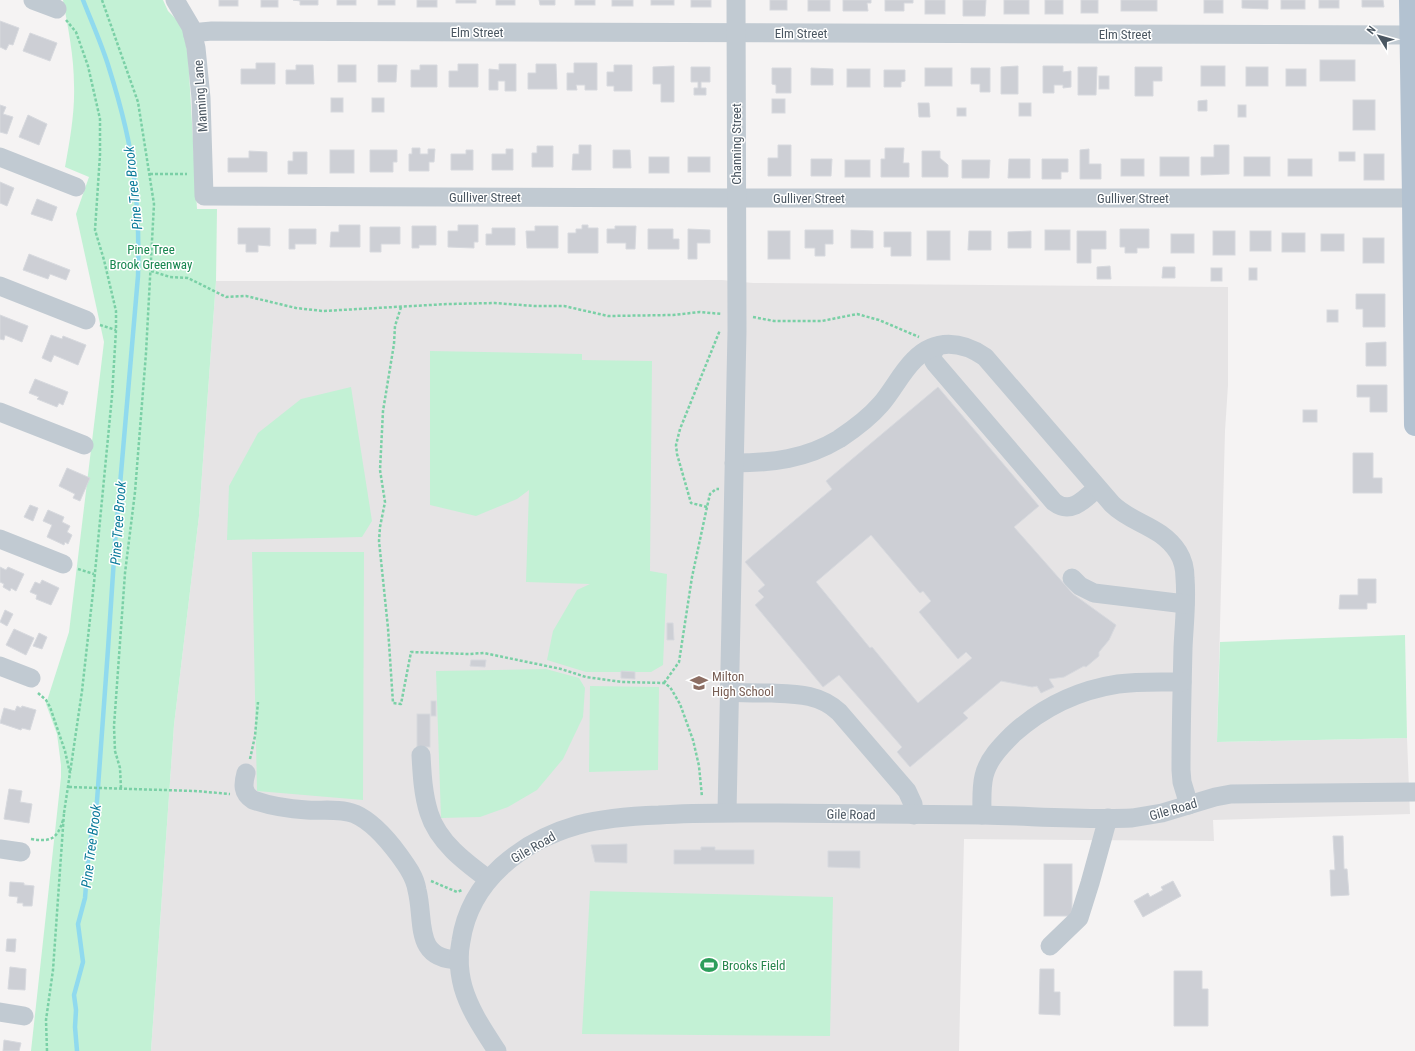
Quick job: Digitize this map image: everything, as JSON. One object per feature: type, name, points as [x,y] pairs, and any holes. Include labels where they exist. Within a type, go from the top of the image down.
[{"type":"main road","points":[[1410,0],[1413,101],[1415,426]]},
{"type":"street","points":[[33,0],[57,9]]},
{"type":"street","name":"Manning Lane","points":[[175,0],[187,20],[196,48],[201,98],[204,196]]},
{"type":"street","name":"Channing Street","points":[[727,812],[737,314],[736,0]]},
{"type":"street","name":"Elm Street","points":[[193,35],[201,32],[1410,35]]},
{"type":"street","points":[[0,157],[76,187]]},
{"type":"street","name":"Gulliver Street","points":[[204,196],[1413,198]]},
{"type":"street","points":[[0,286],[86,320]]},
{"type":"street","points":[[734,463],[765,463],[790,459],[809,453],[839,439],[873,413],[914,359],[926,350],[930,342]]},
{"type":"street","points":[[930,342],[933,352],[932,360],[1054,502],[1062,506],[1070,507],[1083,500],[1097,488]]},
{"type":"street","points":[[930,342],[965,346],[976,350],[985,357],[1097,488],[1119,510],[1156,530],[1174,548],[1181,558],[1185,570],[1181,770],[1182,782],[1189,805]]},
{"type":"street","points":[[0,412],[84,445]]},
{"type":"street","points":[[0,539],[63,564]]},
{"type":"street","points":[[1072,578],[1080,586],[1094,593],[1185,604]]},
{"type":"street","points":[[0,666],[31,678]]},
{"type":"street","points":[[982,815],[983,780],[987,767],[992,758],[1017,731],[1042,712],[1068,698],[1106,686],[1131,683],[1182,682]]},
{"type":"street","points":[[729,692],[795,694],[808,696],[827,703],[842,717],[907,792],[913,804],[914,815]]},
{"type":"street","points":[[421,755],[424,792],[433,823],[456,853],[488,879]]},
{"type":"street","points":[[246,773],[244,781],[245,793],[253,800],[283,807],[307,810],[338,811],[354,814],[370,824],[386,839],[412,874],[418,891],[422,933],[427,946],[437,955],[444,958],[459,960]]},
{"type":"street","name":"Gile Road","points":[[497,1051],[477,1020],[461,979],[459,951],[465,923],[478,892],[488,879],[505,863],[531,845],[555,833],[578,825],[627,817],[727,812],[1132,818],[1153,816],[1215,797],[1236,794],[1415,792]]},
{"type":"street","points":[[1050,946],[1079,918],[1108,818]]},
{"type":"street","points":[[0,848],[21,852]]},
{"type":"street","points":[[0,1012],[24,1016]]},
{"type":"path","points":[[102,0],[138,102],[154,204],[151,271],[135,492],[125,573],[114,726],[115,751],[120,768],[121,788]]},
{"type":"path","points":[[47,1051],[46,1020],[53,970],[64,814],[82,691],[94,583],[112,396],[116,330],[116,311],[95,230],[100,155],[100,119],[88,66],[76,32],[57,9]]},
{"type":"path","points":[[150,174],[204,174]]},
{"type":"path","points":[[151,271],[170,277],[188,278],[226,297],[246,296],[296,308],[323,311],[495,303],[534,306],[564,306],[608,316],[673,315],[700,312],[737,314],[774,321],[822,321],[856,314],[879,320],[930,342]]},
{"type":"path","points":[[401,307],[396,326],[387,383],[380,470],[385,502],[379,541],[388,628],[393,704],[401,704],[411,652],[469,654],[484,653],[561,669],[586,677],[622,682],[664,682],[670,687],[680,704],[693,740],[701,782],[702,813]]},
{"type":"path","points":[[707,507],[691,503],[677,454],[676,445],[680,429],[720,328]]},
{"type":"path","points":[[664,682],[679,662],[692,578],[710,494],[716,489],[733,489]]},
{"type":"path","points":[[31,678],[27,688],[41,695],[50,707],[65,751],[70,773]]},
{"type":"path","points":[[246,773],[256,736],[258,702]]},
{"type":"path","points":[[69,787],[201,791],[230,794],[245,793]]},
{"type":"path","points":[[21,852],[22,838],[45,841],[55,836],[59,830],[64,814]]},
{"type":"path","points":[[412,874],[457,892],[463,890]]},
{"type":"shaded area","name":"Milton High School","points":[[722,280],[753,283],[1228,287],[1228,385],[1225,431],[1217,742],[1407,738],[1410,814],[1213,820],[1214,841],[964,839],[959,1051],[151,1051],[174,725],[199,516],[216,281]]},
{"type":"green space","name":"Pine Tree Brook Greenway","points":[[63,0],[163,0],[168,11],[177,20],[183,30],[188,55],[197,209],[217,209],[216,281],[199,516],[174,725],[151,1051],[31,1051],[61,777],[57,734],[46,704],[69,632],[104,342],[76,214],[89,177],[65,167],[73,116],[74,74],[69,32]]},
{"type":"green space","points":[[430,351],[582,354],[582,360],[652,361],[650,571],[667,574],[663,665],[651,672],[586,672],[547,660],[553,631],[577,590],[590,584],[526,582],[529,490],[517,499],[476,516],[430,505]]},
{"type":"green space","points":[[351,387],[372,521],[362,537],[227,540],[229,486],[258,433],[301,399]]},
{"type":"green space","points":[[252,552],[364,552],[363,800],[257,791]]},
{"type":"green space","points":[[1405,635],[1407,738],[1217,742],[1220,642]]},
{"type":"green space","points":[[546,669],[579,678],[585,688],[583,717],[563,759],[537,790],[508,807],[480,817],[441,818],[436,671]]},
{"type":"green space","points":[[590,686],[659,687],[658,770],[589,772]]},
{"type":"green space","name":"Brooks Field","points":[[590,891],[833,897],[830,1036],[582,1034]]},
{"type":"building","points":[[219,0],[238,0],[238,6],[219,6]]},
{"type":"building","points":[[261,0],[278,0],[278,7],[261,7]]},
{"type":"building","points":[[293,0],[318,0],[318,5],[300,5],[300,1]]},
{"type":"building","points":[[337,0],[356,0],[356,5],[337,5]]},
{"type":"building","points":[[378,0],[395,0],[395,5],[378,5]]},
{"type":"building","points":[[417,0],[437,0],[437,7],[417,7]]},
{"type":"building","points":[[456,0],[476,0],[476,3],[456,3]]},
{"type":"building","points":[[496,0],[515,0],[515,5],[496,5]]},
{"type":"building","points":[[539,0],[555,0],[555,5],[540,5]]},
{"type":"building","points":[[575,0],[595,0],[595,5],[575,5]]},
{"type":"building","points":[[612,0],[633,0],[633,6],[612,6]]},
{"type":"building","points":[[651,0],[674,0],[674,5],[651,5]]},
{"type":"building","points":[[691,0],[711,0],[711,7],[691,7]]},
{"type":"building","points":[[770,0],[787,0],[787,10],[770,10]]},
{"type":"building","points":[[808,0],[830,0],[830,11],[808,11]]},
{"type":"building","points":[[843,0],[871,0],[871,3],[867,3],[868,11],[843,11]]},
{"type":"building","points":[[885,0],[913,0],[913,3],[904,3],[904,11],[885,11]]},
{"type":"building","points":[[925,0],[945,0],[945,14],[925,14]]},
{"type":"building","points":[[963,0],[986,0],[985,16],[963,16]]},
{"type":"building","points":[[1004,0],[1029,0],[1029,14],[1004,14]]},
{"type":"building","points":[[1045,0],[1063,0],[1063,14],[1045,14]]},
{"type":"building","points":[[1081,0],[1098,0],[1098,13],[1081,13]]},
{"type":"building","points":[[1121,0],[1157,0],[1157,11],[1121,11]]},
{"type":"building","points":[[1204,0],[1223,0],[1223,13],[1204,13]]},
{"type":"building","points":[[1242,0],[1268,0],[1268,9],[1242,8]]},
{"type":"building","points":[[1281,0],[1305,0],[1305,9],[1281,9]]},
{"type":"building","points":[[1319,0],[1339,0],[1339,8],[1319,8]]},
{"type":"building","points":[[1362,0],[1383,0],[1384,7],[1362,7]]},
{"type":"building","points":[[0,21],[19,28],[13,45],[9,44],[6,50],[0,47]]},
{"type":"building","points":[[30,33],[57,43],[50,61],[23,51]]},
{"type":"building","points":[[1320,60],[1355,60],[1355,81],[1320,81]]},
{"type":"building","points":[[256,63],[275,63],[275,84],[241,84],[241,69],[256,69]]},
{"type":"building","points":[[574,63],[597,63],[597,90],[585,90],[585,85],[576,85],[577,90],[567,90],[567,73],[574,73]]},
{"type":"building","points":[[458,64],[478,64],[478,87],[449,87],[449,71],[458,71]]},
{"type":"building","points":[[499,64],[516,64],[516,91],[505,91],[505,81],[498,81],[498,90],[489,90],[489,69],[499,70]]},
{"type":"building","points":[[536,64],[556,64],[557,89],[528,89],[528,73],[536,73]]},
{"type":"building","points":[[296,65],[313,65],[314,84],[286,84],[286,70],[296,70]]},
{"type":"building","points":[[338,65],[356,65],[356,82],[338,82]]},
{"type":"building","points":[[378,65],[397,65],[396,82],[378,82]]},
{"type":"building","points":[[420,65],[437,65],[437,87],[411,87],[411,70],[420,70]]},
{"type":"building","points":[[614,65],[632,65],[632,91],[614,91],[614,86],[607,86],[607,72],[614,72]]},
{"type":"building","points":[[674,66],[674,102],[661,102],[661,84],[653,84],[653,67]]},
{"type":"building","points":[[1018,66],[1018,94],[1001,94],[1001,67]]},
{"type":"building","points":[[1043,66],[1063,66],[1063,72],[1071,71],[1071,87],[1063,88],[1063,85],[1054,85],[1054,93],[1043,93]]},
{"type":"building","points":[[1201,66],[1225,66],[1225,86],[1201,86]]},
{"type":"building","points":[[691,67],[710,67],[710,82],[701,82],[701,88],[706,88],[706,95],[694,95],[694,88],[698,88],[698,82],[691,82]]},
{"type":"building","points":[[1078,67],[1097,67],[1096,95],[1078,95]]},
{"type":"building","points":[[1135,67],[1162,67],[1162,81],[1153,81],[1153,96],[1135,96]]},
{"type":"building","points":[[1246,67],[1268,67],[1268,86],[1246,86]]},
{"type":"building","points":[[772,68],[791,68],[791,93],[776,93],[776,85],[772,84]]},
{"type":"building","points":[[811,68],[833,69],[833,85],[811,85]]},
{"type":"building","points":[[925,68],[952,68],[952,86],[925,86]]},
{"type":"building","points":[[971,68],[990,68],[990,92],[980,92],[980,84],[971,84]]},
{"type":"building","points":[[847,69],[870,69],[870,87],[847,87]]},
{"type":"building","points":[[1286,69],[1306,69],[1306,86],[1286,86]]},
{"type":"building","points":[[884,70],[905,70],[905,81],[901,82],[901,87],[884,87]]},
{"type":"building","points":[[1099,76],[1109,76],[1109,89],[1099,89]]},
{"type":"building","points":[[331,98],[343,98],[343,112],[331,112]]},
{"type":"building","points":[[372,98],[384,98],[384,112],[372,112]]},
{"type":"building","points":[[772,99],[785,99],[785,113],[772,113]]},
{"type":"building","points":[[1207,100],[1207,111],[1198,111],[1198,101]]},
{"type":"building","points":[[1353,100],[1375,100],[1375,130],[1353,130]]},
{"type":"building","points":[[918,103],[929,103],[930,117],[919,117]]},
{"type":"building","points":[[1019,103],[1031,103],[1031,116],[1019,116]]},
{"type":"building","points":[[0,105],[6,107],[3,114],[13,117],[7,134],[0,132]]},
{"type":"building","points":[[1238,105],[1246,105],[1246,117],[1238,117]]},
{"type":"building","points":[[957,108],[966,108],[966,116],[957,116]]},
{"type":"building","points":[[28,115],[47,124],[39,145],[19,137]]},
{"type":"building","points":[[579,145],[591,145],[591,170],[572,170],[573,154],[579,154]]},
{"type":"building","points":[[778,145],[791,145],[791,176],[768,176],[768,158],[778,158]]},
{"type":"building","points":[[1214,145],[1229,145],[1229,174],[1201,175],[1201,157],[1214,157]]},
{"type":"building","points":[[537,146],[553,146],[553,167],[532,167],[532,153],[537,153]]},
{"type":"building","points":[[412,148],[420,148],[420,154],[428,154],[428,149],[435,149],[434,162],[429,162],[429,171],[409,171],[409,154],[412,154]]},
{"type":"building","points":[[885,148],[904,148],[903,163],[909,163],[909,177],[881,177],[881,159],[885,159]]},
{"type":"building","points":[[506,149],[513,149],[513,170],[492,170],[492,154],[506,154]]},
{"type":"building","points":[[1089,149],[1089,164],[1101,164],[1101,179],[1080,179],[1080,150]]},
{"type":"building","points":[[330,150],[354,150],[354,173],[330,173]]},
{"type":"building","points":[[370,150],[397,150],[397,162],[393,162],[393,172],[370,172]]},
{"type":"building","points":[[466,150],[473,150],[473,170],[451,170],[451,154],[466,154]]},
{"type":"building","points":[[613,150],[630,150],[631,168],[613,168]]},
{"type":"building","points":[[249,151],[267,152],[267,172],[228,172],[228,158],[249,158]]},
{"type":"building","points":[[922,151],[940,151],[940,158],[948,165],[948,177],[922,177]]},
{"type":"building","points":[[293,152],[307,152],[307,174],[288,174],[288,161],[293,161]]},
{"type":"building","points":[[1339,152],[1355,152],[1355,161],[1339,161]]},
{"type":"building","points":[[1364,154],[1384,154],[1384,180],[1364,180]]},
{"type":"building","points":[[649,157],[669,157],[669,173],[649,173]]},
{"type":"building","points":[[688,157],[710,157],[710,172],[688,172]]},
{"type":"building","points":[[1160,157],[1189,157],[1189,176],[1160,176]]},
{"type":"building","points":[[1244,157],[1270,157],[1270,176],[1244,176]]},
{"type":"building","points":[[811,159],[832,159],[831,176],[811,176]]},
{"type":"building","points":[[1009,159],[1030,159],[1030,178],[1008,178]]},
{"type":"building","points":[[1042,159],[1068,159],[1068,172],[1061,172],[1061,179],[1042,179]]},
{"type":"building","points":[[1121,159],[1144,159],[1144,176],[1121,176]]},
{"type":"building","points":[[1288,159],[1312,159],[1312,176],[1288,176]]},
{"type":"building","points":[[845,160],[870,160],[870,177],[845,177]]},
{"type":"building","points":[[962,160],[990,160],[989,178],[962,178]]},
{"type":"building","points":[[0,182],[14,188],[7,206],[0,203]]},
{"type":"building","points":[[37,199],[57,207],[52,221],[31,214]]},
{"type":"building","points":[[339,225],[360,225],[360,247],[330,247],[331,232],[339,232]]},
{"type":"building","points":[[458,225],[478,225],[478,242],[474,242],[474,248],[448,247],[448,231],[458,231]]},
{"type":"building","points":[[582,225],[588,225],[588,228],[598,228],[598,253],[568,253],[568,233],[576,233],[576,229],[582,229]]},
{"type":"building","points":[[412,226],[436,226],[436,245],[419,245],[419,248],[412,248]]},
{"type":"building","points":[[535,226],[558,226],[558,248],[527,248],[526,231],[535,231]]},
{"type":"building","points":[[615,226],[636,226],[635,249],[626,249],[626,243],[607,243],[607,229],[615,229]]},
{"type":"building","points":[[370,227],[400,227],[400,244],[381,244],[381,252],[370,252]]},
{"type":"building","points":[[238,228],[270,228],[270,246],[258,245],[258,252],[246,252],[246,244],[238,244]]},
{"type":"building","points":[[492,228],[515,228],[515,245],[486,245],[486,234],[492,234]]},
{"type":"building","points":[[289,229],[316,229],[316,244],[295,244],[295,249],[289,249]]},
{"type":"building","points":[[648,229],[673,229],[673,239],[679,239],[679,249],[648,249]]},
{"type":"building","points":[[688,229],[710,230],[710,243],[697,243],[697,259],[688,259]]},
{"type":"building","points":[[1120,229],[1149,229],[1149,248],[1137,248],[1137,253],[1125,253],[1125,247],[1120,247]]},
{"type":"building","points":[[805,230],[833,230],[833,244],[825,244],[825,256],[815,256],[815,248],[805,248]]},
{"type":"building","points":[[851,230],[873,231],[873,248],[851,248]]},
{"type":"building","points":[[1045,230],[1070,230],[1070,250],[1045,250]]},
{"type":"building","points":[[768,231],[790,231],[790,259],[768,259]]},
{"type":"building","points":[[927,231],[950,231],[950,260],[927,260]]},
{"type":"building","points":[[969,231],[991,231],[991,250],[968,250]]},
{"type":"building","points":[[1031,231],[1031,248],[1008,248],[1008,232]]},
{"type":"building","points":[[1077,231],[1106,231],[1106,249],[1091,249],[1091,263],[1077,263]]},
{"type":"building","points":[[1213,231],[1235,231],[1235,255],[1213,255]]},
{"type":"building","points":[[1250,231],[1271,231],[1271,251],[1250,251]]},
{"type":"building","points":[[884,232],[911,232],[911,256],[891,256],[891,247],[884,247]]},
{"type":"building","points":[[1282,233],[1305,233],[1305,252],[1282,252]]},
{"type":"building","points":[[1171,234],[1194,234],[1194,253],[1171,253]]},
{"type":"building","points":[[1321,234],[1344,234],[1344,251],[1321,251]]},
{"type":"building","points":[[1363,238],[1384,238],[1384,263],[1363,263]]},
{"type":"building","points":[[29,254],[70,270],[66,280],[50,274],[48,279],[23,270]]},
{"type":"building","points":[[1110,266],[1111,279],[1097,279],[1097,267]]},
{"type":"building","points":[[1163,267],[1175,267],[1175,278],[1162,278]]},
{"type":"building","points":[[1211,268],[1222,268],[1222,281],[1211,281]]},
{"type":"building","points":[[1249,268],[1257,268],[1257,280],[1249,280]]},
{"type":"building","points":[[1356,294],[1385,294],[1385,327],[1363,327],[1363,309],[1356,309]]},
{"type":"building","points":[[1327,310],[1338,310],[1338,322],[1327,322]]},
{"type":"building","points":[[0,315],[28,326],[22,342],[5,335],[4,340],[0,339]]},
{"type":"building","points":[[51,335],[62,339],[63,336],[86,345],[78,365],[54,355],[51,362],[42,358]]},
{"type":"building","points":[[1386,342],[1386,366],[1366,366],[1366,343]]},
{"type":"building","points":[[35,379],[68,392],[63,405],[59,403],[57,407],[37,399],[39,397],[29,393]]},
{"type":"building","points":[[1357,385],[1387,385],[1387,412],[1370,412],[1370,397],[1357,397]]},
{"type":"building","points":[[938,387],[1039,506],[1014,527],[1073,594],[1116,625],[1109,640],[1099,652],[1099,656],[1086,667],[1084,666],[1064,677],[1049,679],[1054,687],[1041,693],[1037,686],[1032,687],[1001,681],[963,713],[968,718],[910,767],[897,752],[902,747],[839,675],[823,687],[755,605],[764,597],[758,591],[765,585],[745,562],[832,489],[826,481]],"holes":[[[871,535],[920,593],[923,591],[931,601],[919,612],[958,659],[966,652],[972,658],[918,703],[872,647],[870,648],[816,582]]]},
{"type":"building","points":[[1303,410],[1317,410],[1317,422],[1303,422]]},
{"type":"building","points":[[1353,453],[1373,453],[1373,478],[1382,478],[1382,493],[1353,493]]},
{"type":"building","points":[[67,468],[90,478],[80,501],[73,498],[75,494],[59,486]]},
{"type":"building","points":[[30,505],[38,508],[33,521],[24,517]]},
{"type":"building","points":[[48,510],[64,517],[62,522],[70,526],[67,532],[72,535],[68,544],[65,542],[64,545],[47,537],[52,525],[43,521]]},
{"type":"building","points":[[0,567],[6,570],[8,567],[24,574],[16,591],[11,588],[10,591],[3,587],[4,584],[0,582]]},
{"type":"building","points":[[1358,579],[1376,579],[1376,603],[1367,603],[1367,609],[1339,609],[1340,595],[1358,595]]},
{"type":"building","points":[[42,580],[59,588],[51,605],[36,599],[37,595],[30,592],[35,582],[40,584]]},
{"type":"building","points":[[5,610],[13,614],[7,626],[0,622]]},
{"type":"building","points":[[667,623],[673,623],[674,640],[667,640]]},
{"type":"building","points":[[14,629],[34,638],[26,655],[6,645]]},
{"type":"building","points":[[39,633],[47,637],[42,649],[33,646]]},
{"type":"building","points":[[471,660],[486,660],[485,667],[470,666]]},
{"type":"building","points":[[621,671],[635,672],[635,679],[621,678]]},
{"type":"building","points":[[431,701],[436,701],[436,716],[431,716]]},
{"type":"building","points":[[17,706],[36,710],[30,730],[22,728],[21,730],[0,723],[4,708],[15,711]]},
{"type":"building","points":[[417,714],[430,714],[430,747],[417,747]]},
{"type":"building","points":[[9,789],[22,791],[20,802],[32,804],[29,823],[4,819]]},
{"type":"building","points":[[1333,836],[1343,836],[1344,869],[1347,869],[1349,895],[1331,896],[1330,870],[1335,870]]},
{"type":"building","points":[[627,844],[627,863],[595,862],[591,845]]},
{"type":"building","points":[[701,847],[715,847],[715,850],[754,850],[754,864],[674,864],[674,850],[701,850]]},
{"type":"building","points":[[828,851],[860,851],[860,868],[828,867]]},
{"type":"building","points":[[1044,864],[1072,864],[1072,916],[1044,916]]},
{"type":"building","points":[[1173,881],[1181,896],[1143,917],[1134,901],[1148,893],[1150,897],[1163,890],[1161,887]]},
{"type":"building","points":[[10,882],[24,883],[24,885],[34,886],[32,906],[23,906],[23,903],[17,903],[18,897],[9,896]]},
{"type":"building","points":[[7,939],[16,939],[15,952],[6,951]]},
{"type":"building","points":[[10,967],[26,969],[25,990],[8,989]]},
{"type":"building","points":[[1040,969],[1054,969],[1054,992],[1060,992],[1060,1015],[1039,1014]]},
{"type":"building","points":[[1174,971],[1202,971],[1202,989],[1208,989],[1208,1026],[1174,1026]]},
{"type":"building","points":[[4,1040],[21,1043],[19,1051],[3,1051]]},
{"type":"waterway","name":"Pine Tree Brook","points":[[77,1051],[74,995],[83,962],[78,924],[85,898],[89,848],[97,801],[115,543],[138,276],[137,213],[132,162],[127,135],[106,59],[83,0]]},
{"type":"place","name":"Milton High School","points":[[699,683]]},
{"type":"place","name":"Brooks Field","points":[[709,965]]}]
